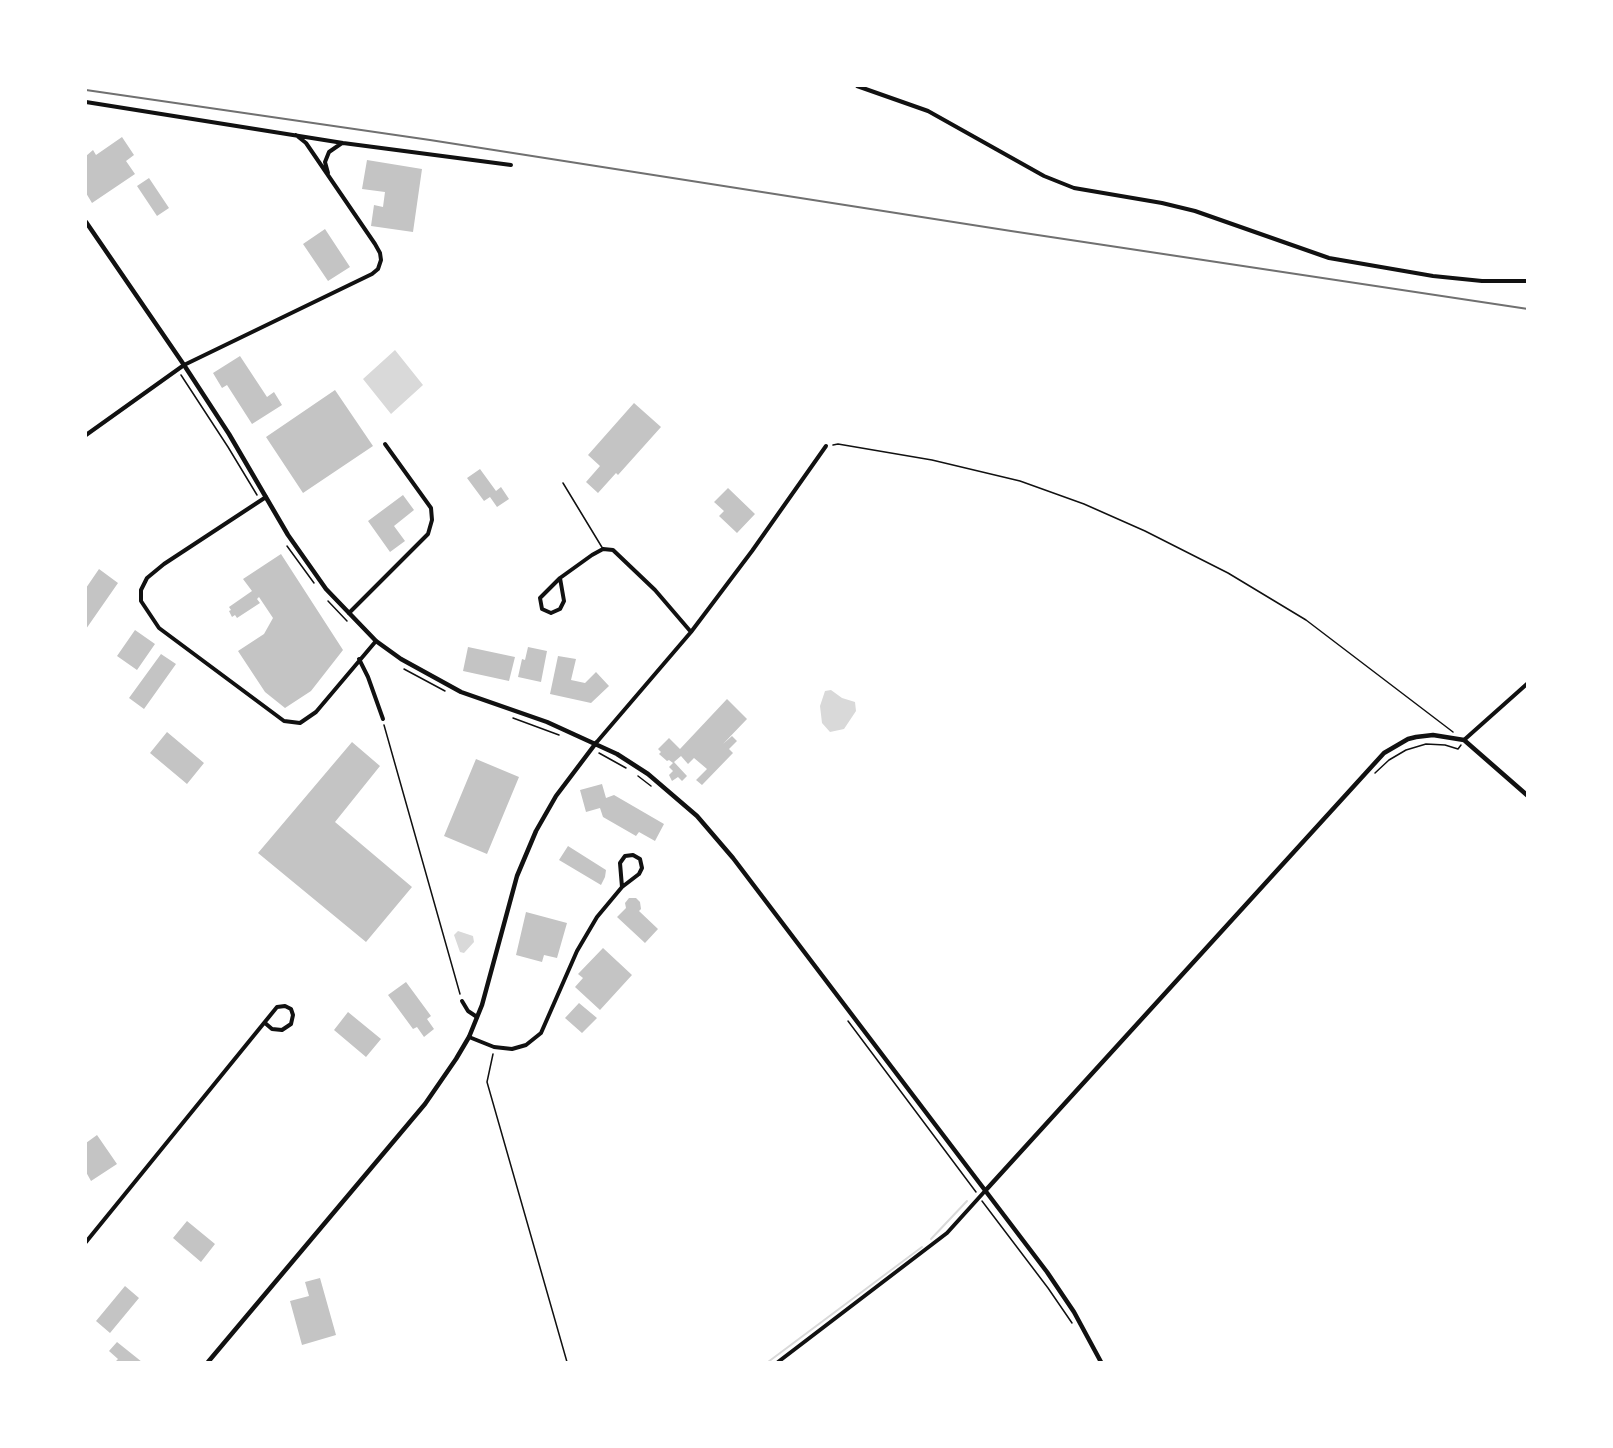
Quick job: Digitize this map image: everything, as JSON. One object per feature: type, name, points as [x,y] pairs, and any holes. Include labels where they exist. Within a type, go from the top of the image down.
[{"type":"street","points":[[857,86],[928,111],[1044,176],[1074,188],[1195,211],[1329,258],[1433,276],[1527,281]]},
{"type":"street","points":[[86,102],[343,143],[511,165]]},
{"type":"street","points":[[86,435],[184,365],[372,274],[378,269],[381,261],[380,253],[306,143],[296,135]]},
{"type":"street","points":[[328,175],[325,162],[329,152],[343,143]]},
{"type":"street","points":[[86,222],[229,434],[306,563],[348,613],[376,640],[426,675],[461,692],[548,722],[596,743],[648,774],[697,816],[716,837],[989,1196],[1074,1312],[1101,1362]]},
{"type":"street","points":[[348,613],[428,534],[432,520],[431,508],[385,444]]},
{"type":"street","points":[[208,1362],[425,1104],[469,1037],[497,954],[517,876],[536,831],[556,796],[591,749],[691,632],[826,446]]},
{"type":"street","points":[[266,497],[164,564],[147,578],[141,590],[141,601],[159,628],[284,721],[300,723],[316,711],[376,640]]},
{"type":"street","points":[[560,578],[564,601],[560,609],[551,613],[542,609],[540,598],[560,578],[592,555],[603,549],[613,550],[627,561],[691,632]]},
{"type":"street","points":[[359,659],[368,677],[382,718]]},
{"type":"street","points":[[1464,740],[1527,683]]},
{"type":"street","points":[[778,1362],[947,1233],[1384,753],[1416,736],[1433,735],[1464,740],[1527,796]]},
{"type":"street","points":[[469,1037],[494,1047],[512,1049],[526,1045],[541,1033],[577,951],[597,917],[622,887],[639,874],[642,868],[640,859],[633,855],[625,856],[620,863],[622,887]]},
{"type":"street","points":[[462,1001],[468,1011],[477,1017]]},
{"type":"street","points":[[86,1242],[277,1007],[285,1006],[291,1009],[293,1015],[291,1024],[282,1030],[272,1029],[265,1023]]},
{"type":"lane","points":[[563,483],[603,549]]},
{"type":"path","points":[[826,446],[838,444],[932,460],[1020,481],[1084,504],[1144,531],[1228,573],[1306,620],[1464,740]]},
{"type":"path","points":[[382,718],[462,1001]]},
{"type":"path","points":[[1374,774],[1389,760],[1406,750],[1421,745],[1445,745],[1458,749]]},
{"type":"path","points":[[591,749],[633,772],[651,786]]},
{"type":"path","points":[[846,1018],[979,1197]]},
{"type":"path","points":[[494,1047],[487,1082],[567,1362]]},
{"type":"path","points":[[989,1196],[983,1202],[1072,1323]]},
{"type":"shaded area","points":[[395,350],[423,385],[391,414],[363,379]]},
{"type":"shaded area","points":[[831,690],[842,698],[855,702],[856,711],[844,729],[830,732],[822,723],[820,706],[825,691]]},
{"type":"shaded area","points":[[458,931],[473,936],[474,942],[464,953],[460,952],[454,935]]},
{"type":"building","points":[[122,137],[134,155],[126,161],[135,174],[92,203],[86,193],[86,156],[93,150],[96,155]]},
{"type":"building","points":[[367,160],[422,169],[413,232],[371,226],[374,205],[383,207],[385,192],[362,189]]},
{"type":"building","points":[[149,178],[169,208],[157,216],[137,186]]},
{"type":"building","points":[[325,229],[350,267],[328,281],[303,244]]},
{"type":"building","points":[[240,356],[267,397],[274,392],[282,405],[252,424],[227,385],[222,388],[213,373]]},
{"type":"building","points":[[335,390],[373,446],[303,493],[266,437]]},
{"type":"building","points":[[634,403],[661,427],[618,475],[616,473],[598,493],[586,482],[600,466],[588,455]]},
{"type":"building","points":[[480,469],[496,491],[501,487],[509,499],[497,507],[490,497],[484,501],[467,478]]},
{"type":"building","points":[[728,488],[755,514],[737,533],[719,516],[724,511],[714,502]]},
{"type":"building","points":[[403,495],[414,510],[394,526],[405,541],[390,552],[368,521]]},
{"type":"building","points":[[281,554],[343,650],[311,691],[285,708],[265,692],[238,651],[264,634],[273,618],[259,597],[257,599],[260,603],[237,618],[235,615],[232,617],[229,611],[231,610],[229,607],[252,591],[243,579]]},
{"type":"building","points":[[99,569],[118,583],[86,629],[86,588]]},
{"type":"building","points":[[135,630],[155,644],[137,670],[117,656]]},
{"type":"building","points":[[468,647],[515,657],[509,681],[463,671]]},
{"type":"building","points":[[528,647],[547,651],[541,682],[518,677],[522,659],[525,660]]},
{"type":"building","points":[[161,654],[176,664],[144,709],[129,698]]},
{"type":"building","points":[[558,656],[576,659],[571,680],[585,683],[596,672],[609,686],[591,703],[550,694]]},
{"type":"building","points":[[727,699],[747,719],[723,744],[732,736],[737,741],[729,749],[733,753],[702,785],[696,780],[707,769],[694,758],[688,764],[681,756],[674,762],[687,776],[682,781],[678,777],[672,781],[669,775],[673,771],[669,767],[673,763],[659,754],[661,752],[658,749],[669,738],[680,749]]},
{"type":"building","points":[[167,732],[204,763],[187,784],[150,753]]},
{"type":"building","points":[[352,742],[380,766],[335,822],[412,887],[366,942],[258,853]]},
{"type":"building","points":[[476,759],[519,777],[487,854],[444,836]]},
{"type":"building","points":[[602,784],[606,798],[614,795],[664,824],[655,841],[639,832],[636,836],[603,817],[600,808],[586,812],[580,790]]},
{"type":"building","points":[[568,846],[606,870],[601,885],[559,860]]},
{"type":"building","points":[[629,898],[636,898],[640,902],[639,911],[658,929],[645,943],[617,917],[626,908],[625,903]]},
{"type":"building","points":[[526,912],[567,923],[557,958],[544,955],[542,962],[516,955]]},
{"type":"building","points":[[603,948],[632,975],[600,1010],[575,987],[583,978],[578,974]]},
{"type":"building","points":[[406,982],[431,1016],[427,1019],[434,1029],[424,1037],[417,1027],[413,1029],[388,995]]},
{"type":"building","points":[[579,1003],[597,1018],[582,1033],[565,1018]]},
{"type":"building","points":[[348,1012],[381,1039],[366,1057],[334,1030]]},
{"type":"building","points":[[97,1135],[117,1164],[91,1181],[86,1172],[86,1143]]},
{"type":"building","points":[[187,1221],[215,1244],[201,1262],[173,1238]]},
{"type":"building","points":[[320,1278],[336,1335],[302,1345],[290,1301],[309,1296],[305,1282]]},
{"type":"building","points":[[125,1286],[139,1298],[110,1333],[96,1321]]},
{"type":"building","points":[[117,1342],[142,1362],[115,1362],[118,1359],[109,1351]]},
{"type":"waterway","points":[[931,1239],[967,1201]]},
{"type":"waterway","points":[[768,1362],[922,1247]]},
{"type":"railway","points":[[86,90],[430,140],[1528,309]]}]
